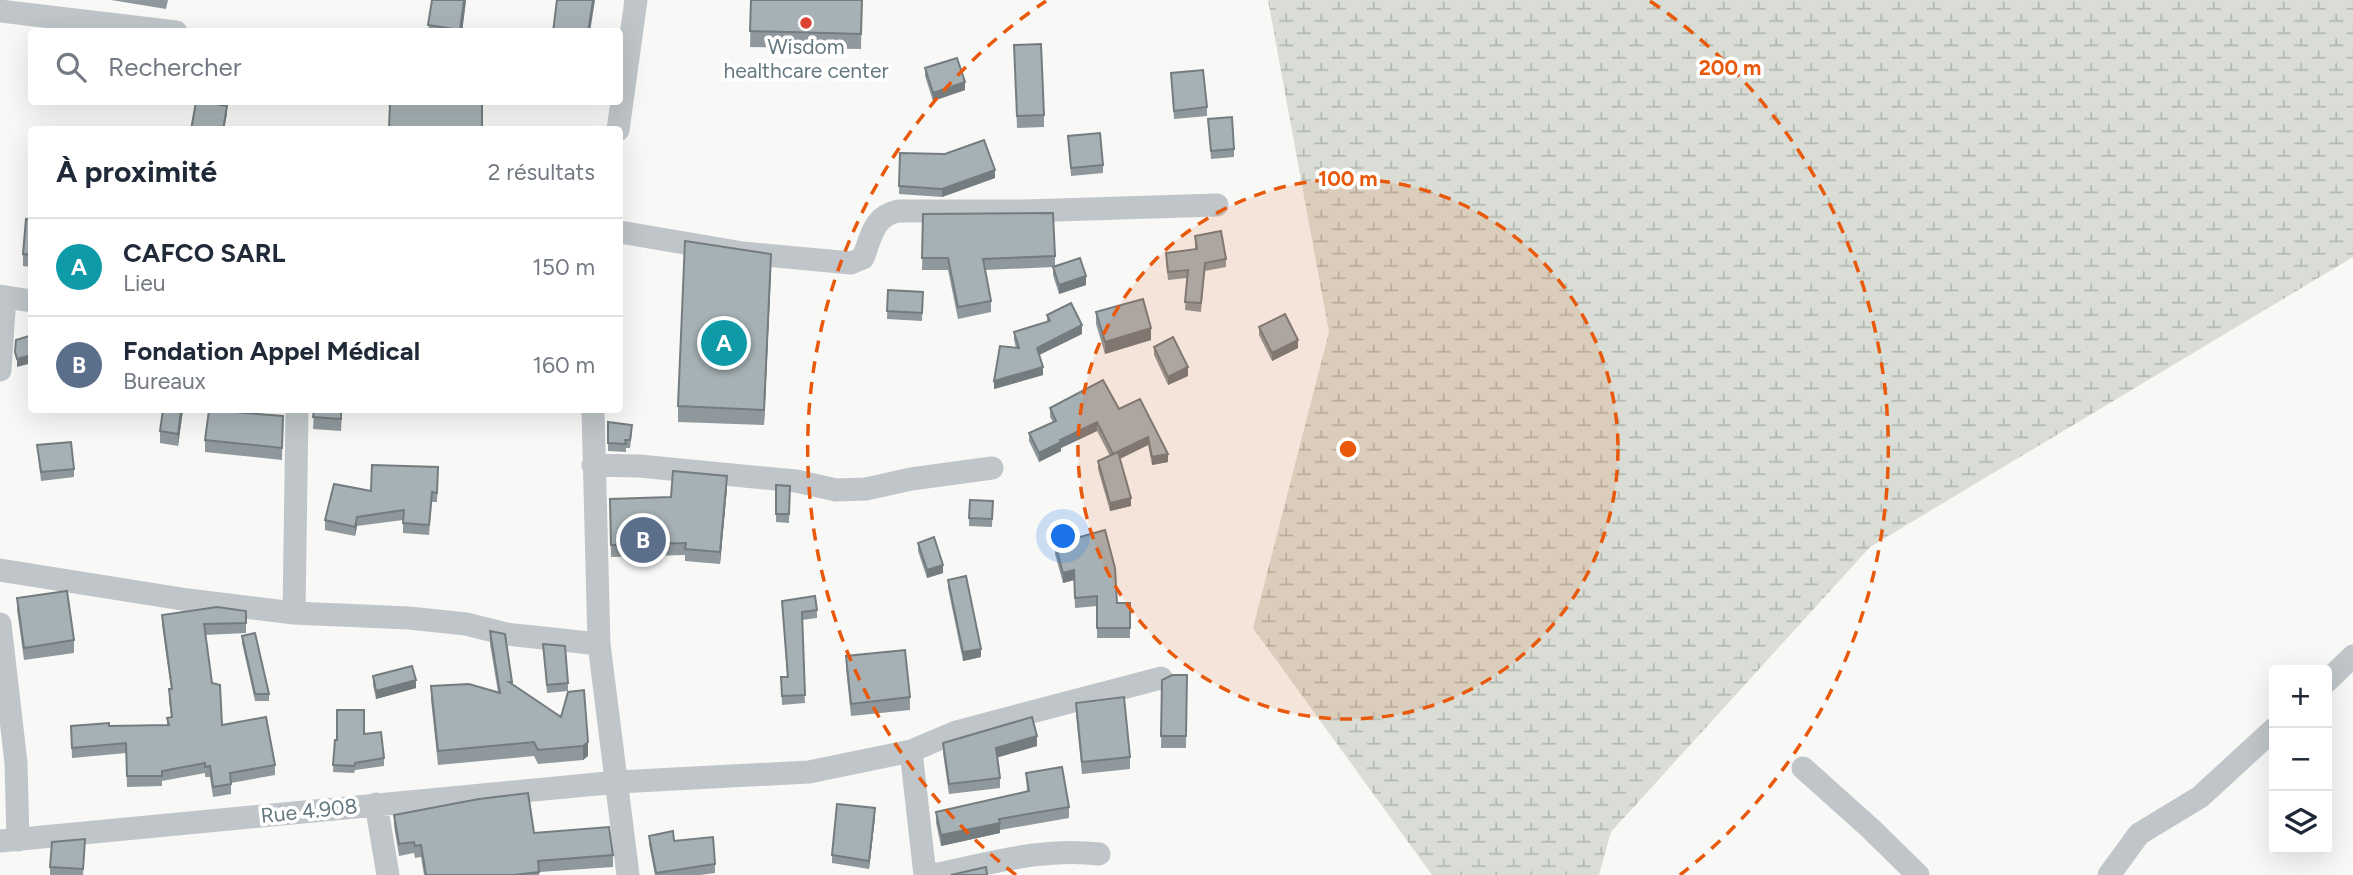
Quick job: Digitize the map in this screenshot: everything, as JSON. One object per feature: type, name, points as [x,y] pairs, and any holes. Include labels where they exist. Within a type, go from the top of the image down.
[{"type":"street","points":[[623,82],[636,0]]},
{"type":"street","points":[[0,11],[142,28]]},
{"type":"street","points":[[618,126],[620,105]]},
{"type":"street","points":[[623,233],[743,253],[851,263],[863,258],[879,220],[886,213],[898,211],[1025,211],[1217,205]]},
{"type":"street","points":[[0,370],[2,297],[28,300]]},
{"type":"street","points":[[294,613],[297,413]]},
{"type":"street","points":[[593,413],[599,643],[628,875]]},
{"type":"street","points":[[593,465],[639,466],[796,481],[836,490],[866,489],[911,479],[992,468]]},
{"type":"street","points":[[0,570],[188,600],[294,613],[409,618],[466,624],[520,636],[599,643]]},
{"type":"street","points":[[0,624],[16,763],[9,840]]},
{"type":"street","points":[[2332,676],[2353,656]]},
{"type":"street","name":"Rue 4.908","points":[[9,840],[618,782],[809,772],[911,751],[956,732],[1161,678]]},
{"type":"street","points":[[2109,875],[2139,834],[2200,797],[2269,734]]},
{"type":"street","points":[[911,751],[925,875]]},
{"type":"street","points":[[1803,768],[1918,875]]},
{"type":"street","points":[[376,804],[388,875]]},
{"type":"street","points":[[933,875],[1040,853],[1073,850],[1099,853]]},
{"type":"green space","points":[[1268,0],[2353,0],[2353,257],[1870,547],[1611,832],[1599,875],[1432,875],[1253,628],[1329,332]]},
{"type":"building","points":[[432,0],[464,0],[460,28],[428,25]]},
{"type":"building","points":[[557,0],[593,0],[589,28],[554,28]]},
{"type":"building","name":"Wisdom healthcare center","points":[[751,0],[862,0],[861,34],[750,31]]},
{"type":"building","points":[[1041,44],[1044,115],[1017,116],[1014,45]]},
{"type":"building","points":[[957,58],[965,82],[933,93],[925,68]]},
{"type":"building","points":[[1203,70],[1207,107],[1174,111],[1171,73]]},
{"type":"building","points":[[195,105],[227,106],[224,126],[192,126]]},
{"type":"building","points":[[390,105],[482,105],[482,126],[389,126]]},
{"type":"building","points":[[1232,117],[1234,149],[1211,151],[1208,119]]},
{"type":"building","points":[[1100,133],[1103,165],[1071,168],[1068,136]]},
{"type":"building","points":[[984,140],[995,170],[942,189],[899,186],[900,153],[945,154]]},
{"type":"building","points":[[1053,213],[1055,256],[983,259],[991,301],[958,307],[948,258],[922,258],[923,214]]},
{"type":"building","points":[[26,219],[28,255],[23,254]]},
{"type":"building","points":[[1221,231],[1226,259],[1205,263],[1201,303],[1185,302],[1188,270],[1168,272],[1166,253],[1197,249],[1195,236]]},
{"type":"building","points":[[685,241],[771,254],[764,410],[678,406]]},
{"type":"building","points":[[1080,258],[1086,276],[1059,285],[1053,267]]},
{"type":"building","points":[[888,290],[923,292],[922,313],[887,311]]},
{"type":"building","points":[[1143,299],[1151,328],[1105,342],[1096,312]]},
{"type":"building","points":[[1071,303],[1082,325],[1037,348],[1043,367],[994,381],[1000,346],[1019,348],[1014,332],[1050,321],[1047,315]]},
{"type":"building","points":[[1285,314],[1298,340],[1272,353],[1259,327]]},
{"type":"building","points":[[28,336],[28,356],[17,359],[16,340]]},
{"type":"building","points":[[1173,337],[1188,367],[1168,377],[1154,347]]},
{"type":"building","points":[[1103,380],[1119,409],[1140,399],[1168,454],[1152,457],[1148,437],[1113,454],[1097,422],[1039,453],[1029,433],[1056,421],[1050,408]]},
{"type":"building","points":[[163,413],[181,413],[178,434],[160,431]]},
{"type":"building","points":[[209,413],[283,416],[282,448],[205,440]]},
{"type":"building","points":[[314,413],[341,413],[341,419],[313,417]]},
{"type":"building","points":[[608,422],[632,425],[630,440],[625,440],[626,444],[608,443]]},
{"type":"building","points":[[71,442],[74,469],[41,472],[37,445]]},
{"type":"building","points":[[1118,452],[1131,498],[1110,503],[1098,461]]},
{"type":"building","points":[[372,465],[438,467],[437,493],[432,492],[429,525],[403,523],[404,510],[357,517],[355,527],[325,520],[334,484],[371,491]]},
{"type":"building","points":[[673,471],[727,476],[720,552],[685,549],[686,543],[611,545],[610,499],[671,497]]},
{"type":"building","points":[[776,485],[790,486],[789,514],[776,514]]},
{"type":"building","points":[[970,500],[993,501],[992,519],[969,518]]},
{"type":"building","points":[[1105,530],[1115,568],[1117,603],[1130,603],[1130,628],[1097,628],[1097,596],[1075,598],[1074,570],[1063,573],[1055,544]]},
{"type":"building","points":[[934,537],[943,565],[927,570],[918,543]]},
{"type":"building","points":[[966,576],[981,649],[963,652],[948,580]]},
{"type":"building","points":[[67,591],[74,640],[24,648],[17,598]]},
{"type":"building","points":[[815,596],[817,610],[802,612],[805,695],[782,696],[781,677],[788,677],[782,601]]},
{"type":"building","points":[[217,607],[246,611],[246,623],[204,624],[212,683],[220,685],[222,725],[266,717],[275,765],[230,773],[231,784],[213,787],[210,766],[205,767],[205,763],[162,771],[162,776],[127,776],[126,743],[72,748],[71,726],[109,723],[109,726],[169,725],[167,718],[172,717],[169,689],[172,689],[162,615]]},
{"type":"building","points":[[490,631],[505,634],[512,682],[509,682],[561,717],[568,692],[584,690],[588,742],[583,746],[538,750],[534,742],[438,751],[431,686],[469,684],[500,693]]},
{"type":"building","points":[[255,633],[269,694],[255,694],[242,636]]},
{"type":"building","points":[[543,644],[565,646],[568,683],[547,685]]},
{"type":"building","points":[[905,650],[910,697],[851,704],[846,656]]},
{"type":"building","points":[[412,666],[416,680],[376,691],[373,676]]},
{"type":"building","points":[[1172,675],[1187,675],[1186,736],[1161,736],[1162,680]]},
{"type":"building","points":[[1124,697],[1130,757],[1082,762],[1076,703]]},
{"type":"building","points":[[337,710],[364,710],[364,734],[381,732],[384,758],[355,763],[354,766],[333,765],[337,740]]},
{"type":"building","points":[[1032,717],[1037,736],[996,748],[1000,778],[949,784],[943,743]]},
{"type":"building","points":[[1062,767],[1069,807],[999,819],[1000,823],[941,835],[936,812],[1029,791],[1026,773]]},
{"type":"building","points":[[528,793],[534,833],[609,827],[613,855],[538,861],[539,872],[514,875],[426,875],[421,845],[415,846],[414,842],[399,844],[394,815]]},
{"type":"building","points":[[837,804],[875,808],[869,861],[832,855]]},
{"type":"building","points":[[673,831],[674,841],[713,837],[715,864],[656,873],[649,836]]},
{"type":"building","points":[[85,839],[83,869],[50,867],[52,842]]},
{"type":"building","points":[[986,867],[987,875],[951,875]]},
{"type":"place","name":"Wisdom healthcare center","points":[[806,23]]},
{"type":"place","name":"CAFCO SARL","points":[[724,343]]},
{"type":"place","name":"Fondation Appel Médical","points":[[643,540]]}]
